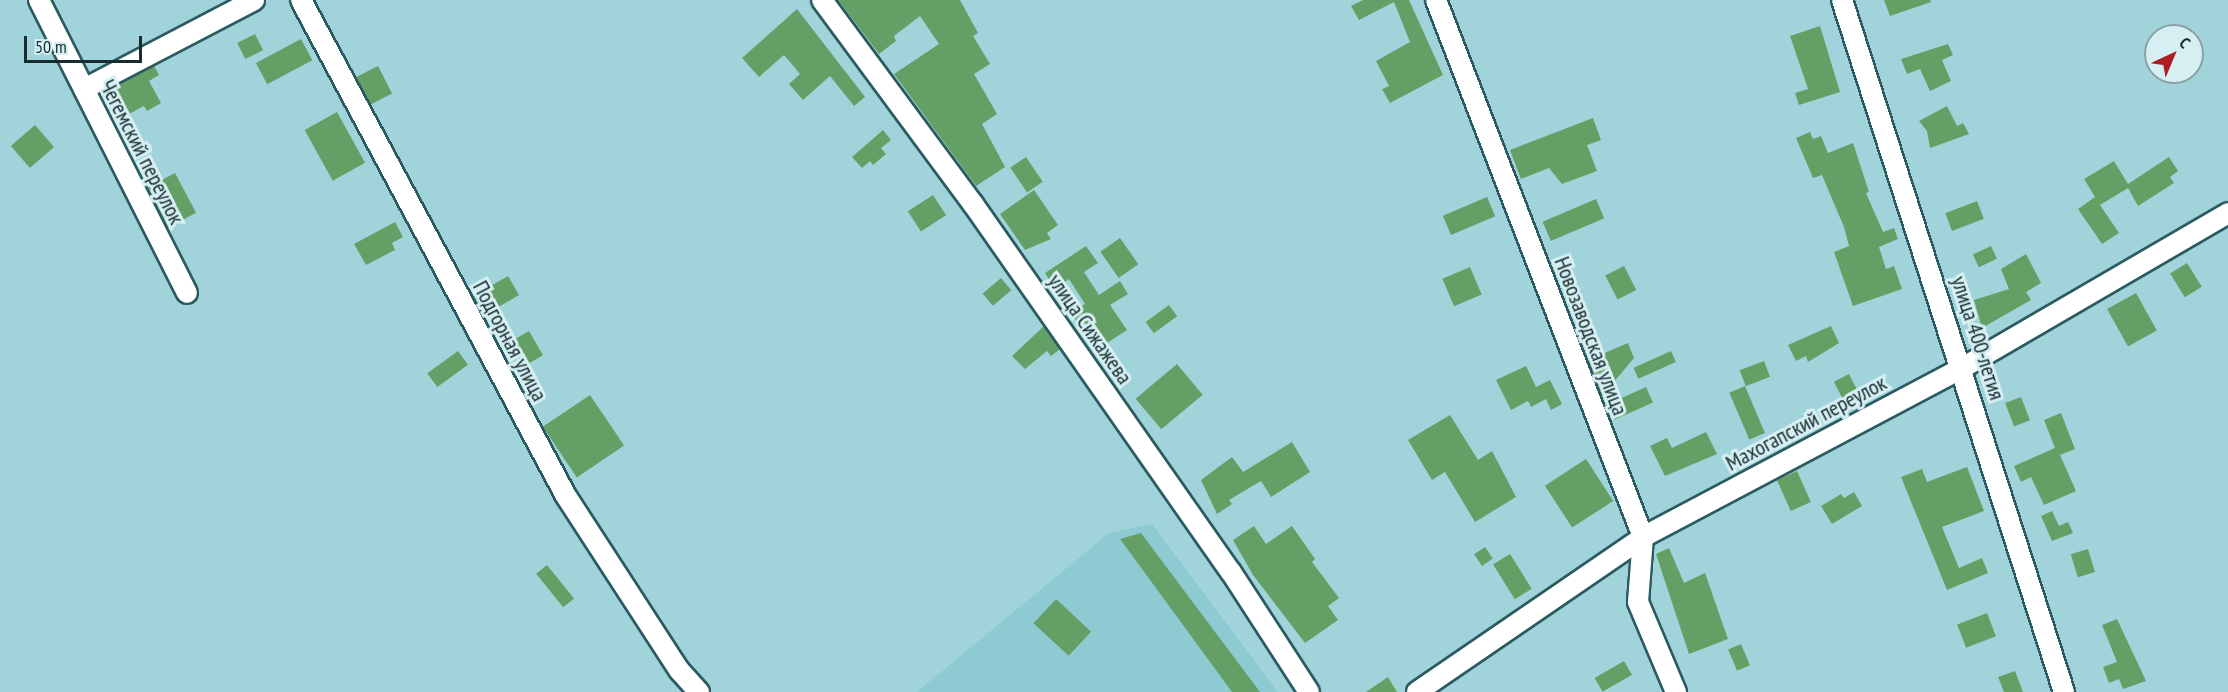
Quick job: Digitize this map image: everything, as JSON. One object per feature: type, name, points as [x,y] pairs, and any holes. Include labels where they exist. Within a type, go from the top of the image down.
[{"type":"street","name":"Чегемский переулок","points":[[39,0],[187,293]]},
{"type":"street","points":[[84,89],[254,0]]},
{"type":"street","name":"Подгорная улица","points":[[301,0],[566,496],[680,670],[699,692]]},
{"type":"street","name":"улица Сижажева","points":[[822,0],[993,233],[1231,572],[1309,692]]},
{"type":"street","name":"Новозаводская улица","points":[[1436,0],[1642,537],[1638,602],[1676,692]]},
{"type":"street","name":"улица 400-летия","points":[[1842,0],[1962,368],[2064,692]]},
{"type":"street","name":"Махогапский переулок","points":[[1417,692],[1642,537],[1962,368],[2228,213]]},
{"type":"shaded area","points":[[1152,524],[1278,692],[917,692],[1109,533]]},
{"type":"building","points":[[838,0],[960,0],[978,33],[973,36],[990,64],[974,74],[997,114],[982,124],[1005,167],[976,186],[894,74],[939,44],[920,16],[894,36],[896,41],[879,54]]},
{"type":"building","points":[[1363,0],[1409,0],[1443,75],[1390,103],[1382,89],[1389,86],[1376,61],[1410,42],[1394,2],[1359,20],[1351,6]]},
{"type":"building","points":[[1884,0],[1930,0],[1931,2],[1890,16]]},
{"type":"building","points":[[797,9],[865,97],[854,106],[830,76],[803,100],[789,84],[800,74],[784,55],[759,77],[742,58]]},
{"type":"building","points":[[1820,26],[1840,92],[1799,105],[1795,93],[1808,89],[1790,36]]},
{"type":"building","points":[[255,34],[263,50],[245,59],[237,43]]},
{"type":"building","points":[[301,39],[312,60],[267,84],[256,63]]},
{"type":"building","points":[[1948,44],[1953,55],[1942,60],[1951,81],[1930,91],[1920,69],[1907,74],[1901,59]]},
{"type":"building","points":[[154,66],[159,75],[149,81],[161,103],[147,111],[144,106],[118,120],[103,93]]},
{"type":"building","points":[[378,66],[392,94],[370,105],[356,77]]},
{"type":"building","points":[[1947,106],[1957,126],[1963,123],[1969,134],[1930,148],[1927,131],[1919,121]]},
{"type":"building","points":[[337,112],[365,163],[333,181],[305,130]]},
{"type":"building","points":[[1593,118],[1601,140],[1587,145],[1597,171],[1562,184],[1549,168],[1521,179],[1510,150]]},
{"type":"building","points":[[35,125],[54,147],[30,168],[11,146]]},
{"type":"building","points":[[883,130],[891,140],[881,148],[886,154],[873,165],[870,161],[862,168],[852,157]]},
{"type":"building","points":[[1810,132],[1813,139],[1821,136],[1828,153],[1853,143],[1869,192],[1866,193],[1883,232],[1894,228],[1898,239],[1879,247],[1886,269],[1894,266],[1902,289],[1853,306],[1834,252],[1849,246],[1844,227],[1822,175],[1813,178],[1796,138]]},
{"type":"building","points":[[1026,157],[1043,182],[1027,192],[1010,168]]},
{"type":"building","points":[[2169,157],[2178,171],[2170,177],[2174,183],[2138,206],[2128,188],[2100,205],[2119,233],[2102,244],[2078,209],[2095,197],[2084,179],[2114,161],[2128,184]]},
{"type":"building","points":[[175,173],[196,213],[168,228],[147,188]]},
{"type":"building","points":[[1034,190],[1058,225],[1047,233],[1051,239],[1025,250],[1000,214]]},
{"type":"building","points":[[933,195],[946,215],[921,231],[908,211]]},
{"type":"building","points":[[1487,197],[1495,216],[1451,235],[1443,216]]},
{"type":"building","points":[[1596,199],[1604,218],[1551,241],[1543,222]]},
{"type":"building","points":[[1977,201],[1984,219],[1952,231],[1945,213]]},
{"type":"building","points":[[395,222],[403,237],[392,243],[395,250],[366,265],[354,244]]},
{"type":"building","points":[[1120,238],[1138,264],[1119,278],[1100,252]]},
{"type":"building","points":[[1086,246],[1098,263],[1084,272],[1099,295],[1120,281],[1128,294],[1110,305],[1127,330],[1101,347],[1084,322],[1079,325],[1071,312],[1085,304],[1069,279],[1055,289],[1045,273]]},
{"type":"building","points":[[1991,246],[1997,259],[1979,267],[1973,254]]},
{"type":"building","points":[[2026,254],[2041,283],[2026,292],[2031,300],[1982,328],[1974,300],[2009,289],[2001,269]]},
{"type":"building","points":[[2187,263],[2202,287],[2185,297],[2170,274]]},
{"type":"building","points":[[1624,266],[1636,290],[1618,300],[1605,276]]},
{"type":"building","points":[[1470,267],[1482,295],[1454,306],[1442,279]]},
{"type":"building","points":[[508,276],[519,295],[483,316],[472,296]]},
{"type":"building","points":[[1001,278],[1011,290],[993,306],[983,293]]},
{"type":"building","points":[[2136,293],[2157,331],[2128,347],[2107,309]]},
{"type":"building","points":[[1169,305],[1177,316],[1154,333],[1146,322]]},
{"type":"building","points":[[1044,326],[1060,349],[1051,356],[1047,351],[1025,369],[1012,356]]},
{"type":"building","points":[[1831,326],[1839,343],[1808,362],[1806,356],[1796,361],[1788,345]]},
{"type":"building","points":[[529,331],[543,355],[524,366],[510,342]]},
{"type":"building","points":[[1628,343],[1634,358],[1602,396],[1588,360]]},
{"type":"building","points":[[458,351],[468,365],[437,387],[427,373]]},
{"type":"building","points":[[1671,351],[1676,362],[1638,379],[1634,368]]},
{"type":"building","points":[[1764,361],[1770,377],[1746,386],[1740,370]]},
{"type":"building","points":[[1177,364],[1203,395],[1161,429],[1136,399]]},
{"type":"building","points":[[1526,366],[1536,387],[1550,380],[1562,404],[1551,410],[1546,399],[1531,407],[1528,401],[1511,410],[1496,380]]},
{"type":"building","points":[[1849,374],[1857,390],[1842,398],[1834,382]]},
{"type":"building","points":[[1745,386],[1765,433],[1749,440],[1729,393]]},
{"type":"building","points":[[1646,387],[1653,403],[1613,420],[1606,405]]},
{"type":"building","points":[[590,395],[624,446],[577,477],[543,427]]},
{"type":"building","points":[[2021,397],[2030,420],[2014,426],[2005,403]]},
{"type":"building","points":[[2061,413],[2075,449],[2060,455],[2076,491],[2044,505],[2031,477],[2021,482],[2014,466],[2055,448],[2044,420]]},
{"type":"building","points":[[1450,415],[1478,460],[1492,451],[1516,497],[1475,522],[1445,472],[1432,480],[1408,440]]},
{"type":"building","points":[[1706,432],[1717,454],[1665,476],[1650,446],[1667,438],[1672,448]]},
{"type":"building","points":[[1292,442],[1310,472],[1271,497],[1261,481],[1229,500],[1232,504],[1217,514],[1201,480],[1232,457],[1243,472]]},
{"type":"building","points":[[1586,459],[1613,501],[1572,528],[1545,486]]},
{"type":"building","points":[[1967,467],[1984,511],[1942,527],[1959,568],[1982,558],[1988,573],[1947,590],[1901,477],[1922,469],[1927,482]]},
{"type":"building","points":[[1797,471],[1811,502],[1791,511],[1777,480]]},
{"type":"building","points":[[1854,492],[1862,506],[1832,524],[1821,506],[1841,494],[1844,498]]},
{"type":"building","points":[[2052,511],[2059,526],[2068,522],[2073,533],[2052,541],[2041,516]]},
{"type":"building","points":[[1254,526],[1266,544],[1292,526],[1315,559],[1312,562],[1339,598],[1328,606],[1338,620],[1305,643],[1253,575],[1233,540]]},
{"type":"building","points":[[1141,533],[1260,692],[1232,692],[1120,539]]},
{"type":"building","points":[[1485,547],[1493,559],[1482,566],[1474,554]]},
{"type":"building","points":[[1669,548],[1684,583],[1705,573],[1728,639],[1689,654],[1656,554]]},
{"type":"building","points":[[2088,549],[2095,572],[2078,577],[2071,554]]},
{"type":"building","points":[[1510,554],[1532,589],[1515,599],[1493,565]]},
{"type":"building","points":[[547,565],[574,598],[563,607],[536,574]]},
{"type":"building","points":[[1056,599],[1091,632],[1069,656],[1033,623]]},
{"type":"building","points":[[1987,613],[1996,636],[1966,648],[1957,624]]},
{"type":"building","points":[[2117,619],[2146,681],[2123,689],[2119,679],[2109,683],[2103,667],[2117,662],[2102,625]]},
{"type":"building","points":[[1741,644],[1750,665],[1737,671],[1728,649]]},
{"type":"building","points":[[1624,661],[1632,675],[1603,692],[1595,678]]},
{"type":"building","points":[[2015,671],[2023,692],[2004,692],[1998,677]]},
{"type":"building","points":[[1388,677],[1397,692],[1366,692]]}]
